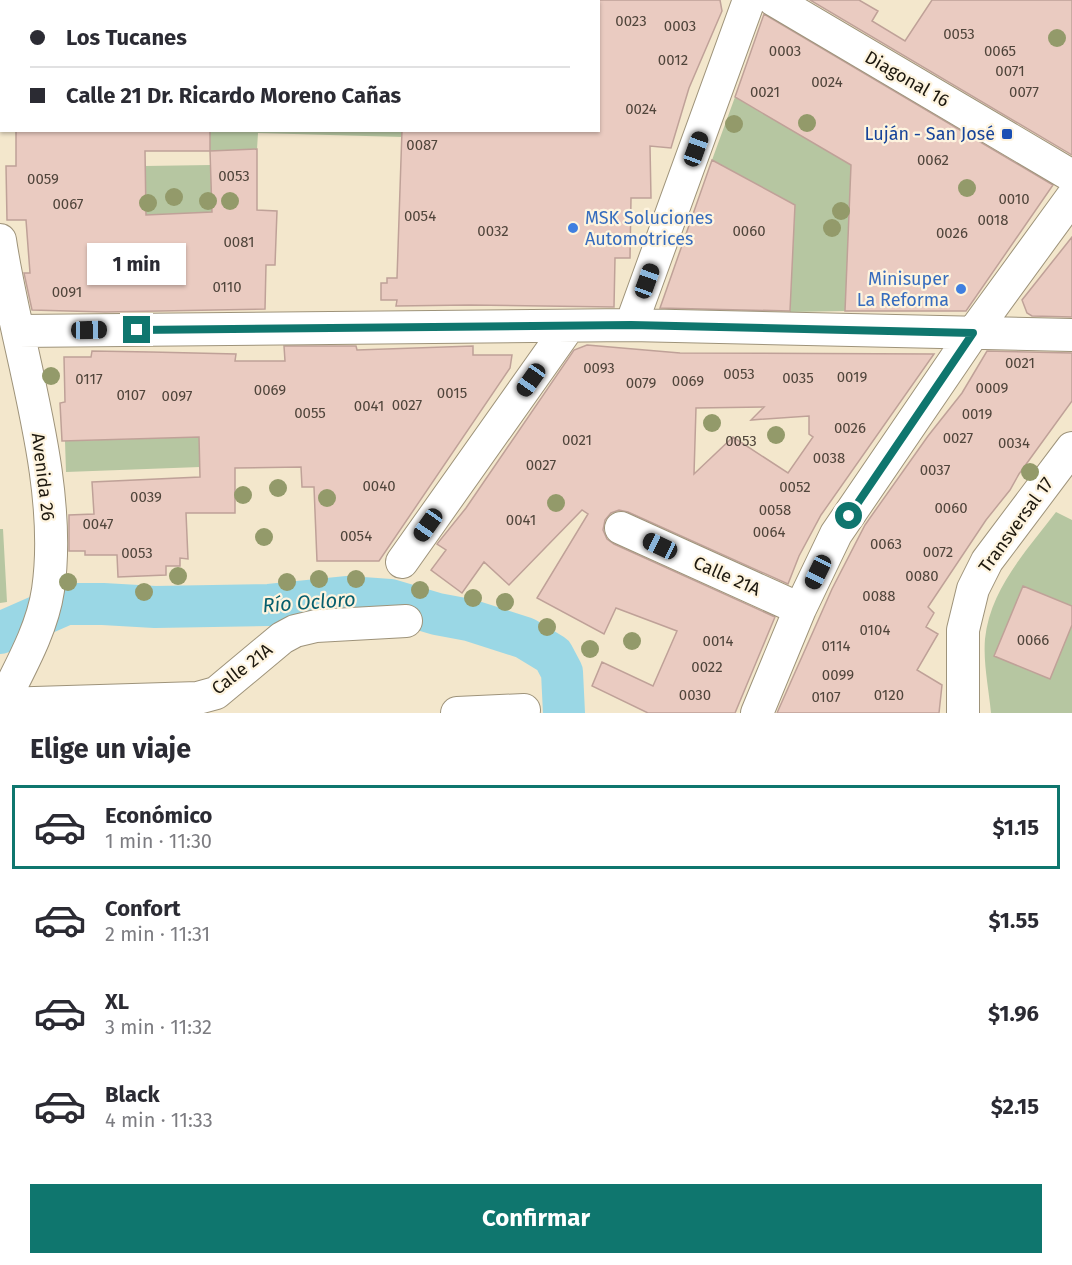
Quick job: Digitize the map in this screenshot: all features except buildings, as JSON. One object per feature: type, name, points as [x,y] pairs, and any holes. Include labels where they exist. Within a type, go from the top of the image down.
[{"type":"street","points":[[631,325],[749,0]]},
{"type":"street","name":"Diagonal 16","points":[[774,0],[1072,176]]},
{"type":"street","points":[[757,713],[800,609],[836,534],[973,333],[1072,197]]},
{"type":"street","name":"Avenida 26","points":[[0,240],[46,480],[50,547],[48,590],[40,624],[1,706]]},
{"type":"street","points":[[18,331],[631,325],[1072,335]]},
{"type":"street","points":[[402,562],[569,326]]},
{"type":"street","name":"Transversal 17","points":[[963,713],[963,630],[973,589],[987,561],[1072,448]]},
{"type":"street","name":"Calle 21A","points":[[621,528],[800,609]]},
{"type":"street","name":"Calle 21A","points":[[1,706],[198,698],[216,693],[275,643],[295,631],[316,626],[406,621]]},
{"type":"street","points":[[457,713],[524,710]]},
{"type":"green space","points":[[735,97],[875,179],[845,311],[790,312],[795,205],[712,160]]},
{"type":"green space","points":[[210,132],[402,132],[402,137],[258,133],[257,149],[210,151]]},
{"type":"green space","points":[[211,165],[257,210],[129,216],[127,191],[146,190],[145,166]]},
{"type":"green space","points":[[199,437],[200,467],[66,472],[65,441]]},
{"type":"green space","points":[[1056,512],[1072,520],[1072,713],[991,713],[985,657],[988,621],[994,603],[1011,571]]},
{"type":"green space","points":[[0,529],[3,529],[7,602],[0,603]]},
{"type":"green space","points":[[29,611],[23,628],[0,653],[0,625]]},
{"type":"waterway","name":"Río Ocloro","points":[[0,633],[66,604],[155,607],[269,605],[348,597],[390,600],[437,614],[469,620],[525,638],[553,655],[562,672],[564,713]]},
{"type":"place","name":"Luján - San José","points":[[1007,134]]},
{"type":"place","name":"MSK Soluciones Automotrices","points":[[573,228]]},
{"type":"place","name":"Minisuper La Reforma","points":[[961,289]]},
{"type":"route","points":[[137,330],[631,325],[973,333],[849,516]]}]
